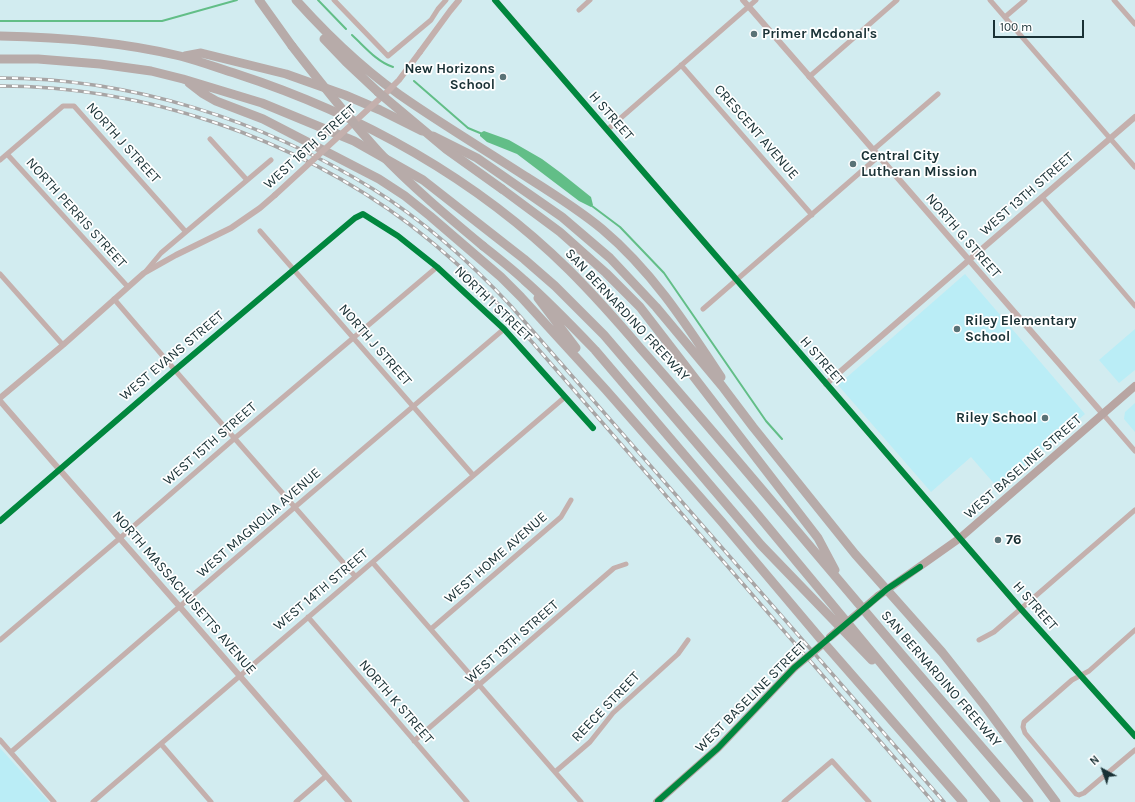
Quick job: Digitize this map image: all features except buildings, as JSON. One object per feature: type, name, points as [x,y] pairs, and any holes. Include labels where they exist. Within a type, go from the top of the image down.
[{"type":"highway","points":[[259,0],[336,103],[379,152],[437,207],[524,279],[595,350],[761,546],[922,712]]},
{"type":"highway","points":[[288,0],[346,62],[378,92],[446,149],[560,232],[606,273],[640,308],[818,538],[844,586]]},
{"type":"highway","points":[[296,0],[340,46],[377,78],[413,104],[575,207],[634,258],[671,303],[723,379],[722,386]]},
{"type":"highway","name":"SAN BERNARDINO FREEWAY","points":[[0,36],[97,42],[142,49],[181,56],[256,80],[312,101],[390,138],[446,172],[490,203],[523,229],[568,269],[605,308],[1029,802]]},
{"type":"highway","points":[[181,56],[201,53],[286,74],[345,95],[380,110],[477,158],[562,217],[610,258],[656,307],[722,386],[855,554],[942,652],[984,705],[1056,802]]},
{"type":"highway","points":[[0,59],[38,59],[100,64],[151,71],[183,79],[262,103],[354,141],[429,184],[512,249],[555,286],[604,335],[753,509],[996,802]]},
{"type":"highway","points":[[183,79],[216,101],[263,119],[379,179],[405,196],[457,238],[511,286],[606,390],[717,516],[824,643],[963,802]]},
{"type":"highway","points":[[524,279],[606,390]]},
{"type":"main road","name":"WEST BASELINE STREET","points":[[657,802],[718,748],[794,668],[878,596],[960,538],[1135,386]]},
{"type":"street","points":[[334,0],[388,56],[431,20],[446,0]]},
{"type":"street","name":"WEST 16TH STREET","points":[[144,273],[176,255],[231,228],[260,208],[275,195],[399,80],[459,0]]},
{"type":"street","name":"H STREET","points":[[495,0],[1021,609],[1135,736]]},
{"type":"street","points":[[579,10],[590,0]]},
{"type":"street","name":"NORTH G STREET","points":[[743,0],[1135,451]]},
{"type":"street","points":[[607,130],[756,0]]},
{"type":"street","points":[[809,77],[897,0]]},
{"type":"street","points":[[990,0],[1135,167]]},
{"type":"street","points":[[1005,17],[1025,0]]},
{"type":"street","points":[[1114,0],[1135,24]]},
{"type":"street","name":"CRESCENT AVENUE","points":[[681,65],[812,215]]},
{"type":"street","points":[[873,150],[938,94]]},
{"type":"street","name":"NORTH J STREET","points":[[7,154],[63,106],[74,106],[186,232]]},
{"type":"street","name":"WEST 13TH STREET","points":[[826,384],[1135,117]]},
{"type":"street","points":[[210,139],[247,180]]},
{"type":"street","points":[[0,160],[7,154]]},
{"type":"street","name":"NORTH PERRIS STREET","points":[[7,154],[128,287]]},
{"type":"street","points":[[703,309],[879,156]]},
{"type":"street","name":"WEST 16TH STREET","points":[[0,398],[63,345],[144,273],[161,253],[271,160]]},
{"type":"street","points":[[1042,197],[1135,306]]},
{"type":"street","name":"NORTH I STREET","points":[[363,214],[398,236],[437,267],[504,329],[593,428]]},
{"type":"street","name":"WEST EVANS STREET","points":[[0,521],[294,269],[355,218],[363,214]]},
{"type":"street","name":"NORTH J STREET","points":[[260,231],[473,475]]},
{"type":"street","name":"WEST 15TH STREET","points":[[0,640],[437,267]]},
{"type":"street","points":[[0,274],[63,345]]},
{"type":"street","points":[[114,299],[355,576]]},
{"type":"street","name":"WEST MAGNOLIA AVENUE","points":[[11,752],[504,329]]},
{"type":"street","name":"WEST 14TH STREET","points":[[93,802],[565,397]]},
{"type":"street","name":"NORTH MASSACHUSETTS AVENUE","points":[[0,401],[349,802]]},
{"type":"street","name":"WEST HOME AVENUE","points":[[431,629],[561,517],[571,500]]},
{"type":"street","points":[[979,640],[994,632],[1135,510]]},
{"type":"street","points":[[373,563],[581,802]]},
{"type":"street","name":"WEST 13TH STREET","points":[[414,741],[614,568],[626,564]]},
{"type":"street","name":"NORTH K STREET","points":[[308,617],[466,802]]},
{"type":"street","points":[[1135,630],[1088,671],[1072,680],[1024,722],[1023,727],[1025,733],[1076,794],[1079,795],[1084,793],[1135,750]]},
{"type":"street","name":"REECE STREET","points":[[555,772],[590,742],[613,713],[678,654],[688,640]]},
{"type":"street","points":[[0,740],[54,802]]},
{"type":"street","points":[[161,744],[211,802]]},
{"type":"street","points":[[784,802],[832,761],[869,802]]},
{"type":"street","points":[[296,802],[326,776]]},
{"type":"shaded area","points":[[484,131],[509,140],[542,159],[591,197],[593,205],[591,207],[579,201],[517,154],[487,142],[480,136],[480,133]]},
{"type":"shaded area","name":"Riley Elementary School","points":[[965,274],[1085,414],[998,488],[971,457],[931,492],[838,385]]},
{"type":"shaded area","points":[[1135,329],[1135,370],[1119,383],[1099,360]]},
{"type":"shaded area","points":[[1135,403],[1135,432],[1124,419],[1125,412]]},
{"type":"shaded area","points":[[0,748],[49,802],[0,802]]},
{"type":"waterway","points":[[0,21],[162,21],[237,0]]},
{"type":"waterway","points":[[318,0],[346,29]]},
{"type":"waterway","points":[[352,35],[376,58],[393,67]]},
{"type":"waterway","points":[[414,81],[468,128],[480,133]]},
{"type":"waterway","points":[[592,206],[620,227],[664,273],[766,421],[782,439]]},
{"type":"railway","points":[[0,78],[49,80],[98,86],[146,95],[194,108],[241,124],[330,164],[392,201],[428,228],[463,258],[511,306],[944,802]]},
{"type":"railway","points":[[0,86],[54,88],[108,95],[162,107],[215,123],[267,143],[317,166],[364,193],[409,224],[458,265],[505,311],[933,802]]},
{"type":"cycle path","points":[[495,0],[1021,609],[1135,736]]},
{"type":"cycle path","points":[[0,521],[175,370],[355,218],[363,214],[398,236],[437,267],[504,329],[593,428]]},
{"type":"cycle path","points":[[658,801],[718,748],[794,668],[887,589],[920,567]]},
{"type":"place","name":"Primer Mcdonal's","points":[[754,34]]},
{"type":"place","name":"New Horizons School","points":[[503,77]]},
{"type":"place","name":"Central City Lutheran Mission","points":[[853,164]]},
{"type":"place","name":"Riley Elementary School","points":[[957,329]]},
{"type":"place","name":"Riley School","points":[[1045,418]]},
{"type":"place","name":"76","points":[[998,540]]}]
